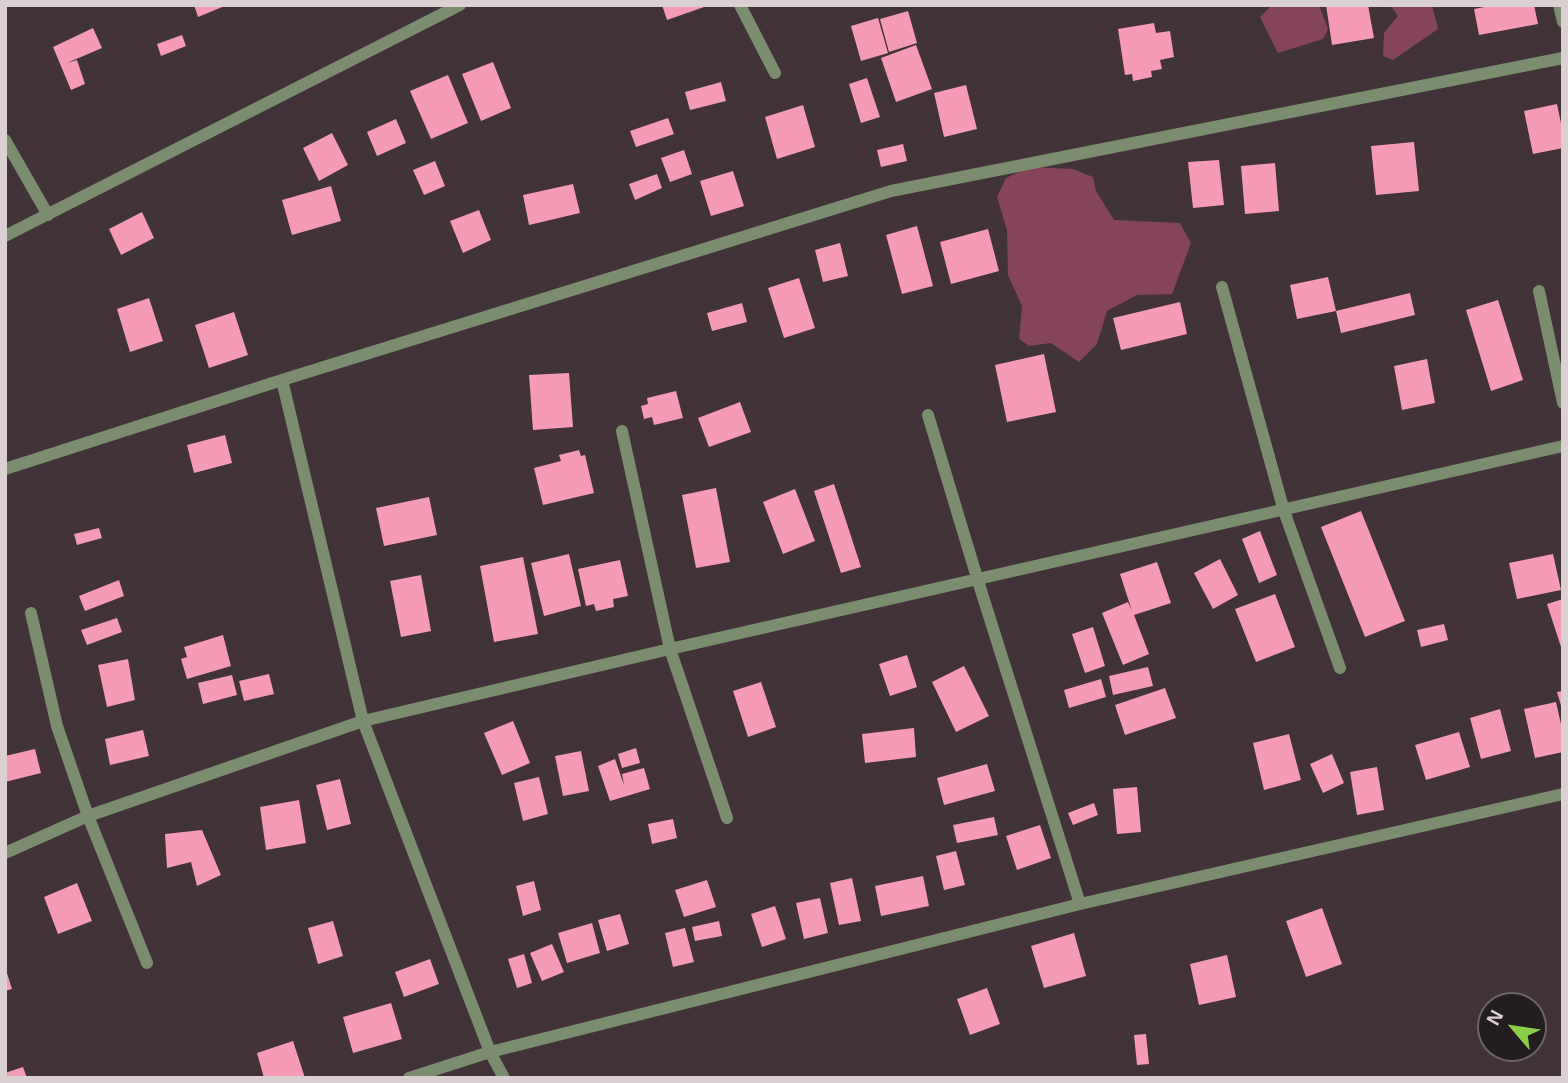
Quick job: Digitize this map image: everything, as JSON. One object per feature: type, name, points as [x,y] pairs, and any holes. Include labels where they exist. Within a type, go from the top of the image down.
[{"type":"street","points":[[5,236],[460,5]]},
{"type":"street","points":[[740,5],[775,73]]},
{"type":"street","points":[[1559,5],[1563,22]]},
{"type":"street","points":[[5,469],[891,191],[1563,58]]},
{"type":"street","points":[[5,140],[48,215]]},
{"type":"street","points":[[1222,287],[1284,511],[1340,668]]},
{"type":"street","points":[[1539,291],[1563,403]]},
{"type":"street","points":[[282,380],[363,721],[490,1052],[504,1078]]},
{"type":"street","points":[[928,415],[1080,904]]},
{"type":"street","points":[[622,430],[670,649],[727,818]]},
{"type":"street","points":[[5,853],[88,816],[363,721],[1563,446]]},
{"type":"street","points":[[31,613],[57,726],[88,816],[147,963]]},
{"type":"street","points":[[408,1078],[490,1052],[1080,904],[1563,794]]},
{"type":"shaded area","points":[[1272,5],[1319,5],[1328,29],[1323,39],[1278,53],[1260,17]]},
{"type":"shaded area","points":[[1390,5],[1432,5],[1438,29],[1393,60],[1383,56],[1384,33],[1398,16]]},
{"type":"shaded area","points":[[1029,167],[1073,169],[1093,177],[1096,191],[1114,220],[1180,223],[1191,243],[1172,294],[1137,295],[1107,311],[1097,344],[1079,362],[1051,343],[1029,346],[1019,339],[1022,306],[1008,275],[1007,230],[997,197],[1006,178]]},
{"type":"building","points":[[194,5],[227,5],[198,17]]},
{"type":"building","points":[[662,5],[707,5],[707,6],[667,20]]},
{"type":"building","points":[[1326,5],[1368,5],[1374,38],[1332,45]]},
{"type":"building","points":[[1495,5],[1534,5],[1538,24],[1479,35],[1474,9]]},
{"type":"building","points":[[908,11],[917,43],[889,52],[880,19]]},
{"type":"building","points":[[878,18],[888,53],[861,61],[851,26]]},
{"type":"building","points":[[1154,23],[1156,33],[1170,31],[1174,57],[1160,60],[1162,69],[1151,71],[1152,77],[1133,81],[1132,74],[1125,75],[1118,29]]},
{"type":"building","points":[[93,28],[102,48],[67,63],[77,60],[85,84],[71,90],[53,47]]},
{"type":"building","points":[[182,35],[186,46],[161,56],[157,44]]},
{"type":"building","points":[[916,45],[932,89],[896,102],[881,58]]},
{"type":"building","points":[[493,62],[511,108],[481,121],[462,74]]},
{"type":"building","points":[[448,75],[468,123],[431,139],[410,91]]},
{"type":"building","points":[[867,78],[880,117],[861,123],[849,84]]},
{"type":"building","points":[[721,82],[726,101],[690,110],[685,92]]},
{"type":"building","points":[[966,85],[977,129],[944,137],[934,93]]},
{"type":"building","points":[[1557,104],[1563,148],[1533,154],[1524,111]]},
{"type":"building","points":[[803,105],[815,147],[777,159],[765,117]]},
{"type":"building","points":[[668,118],[674,134],[636,147],[630,131]]},
{"type":"building","points":[[396,119],[406,143],[377,156],[367,132]]},
{"type":"building","points":[[332,133],[348,165],[319,181],[303,148]]},
{"type":"building","points":[[1414,142],[1419,191],[1376,195],[1371,146]]},
{"type":"building","points":[[903,144],[907,161],[881,167],[877,150]]},
{"type":"building","points":[[684,150],[692,174],[670,182],[661,158]]},
{"type":"building","points":[[1219,160],[1224,205],[1193,208],[1188,162]]},
{"type":"building","points":[[435,161],[445,186],[424,195],[413,170]]},
{"type":"building","points":[[1275,163],[1279,211],[1245,214],[1241,166]]},
{"type":"building","points":[[733,171],[744,206],[711,216],[700,181]]},
{"type":"building","points":[[657,174],[662,188],[635,200],[629,184]]},
{"type":"building","points":[[573,184],[580,213],[529,225],[523,195]]},
{"type":"building","points":[[331,186],[341,221],[292,235],[282,200]]},
{"type":"building","points":[[479,210],[491,240],[463,253],[450,221]]},
{"type":"building","points":[[142,212],[154,238],[121,255],[109,229]]},
{"type":"building","points":[[917,226],[933,286],[902,294],[886,235]]},
{"type":"building","points":[[988,229],[999,271],[951,284],[940,242]]},
{"type":"building","points":[[840,243],[848,276],[823,282],[815,250]]},
{"type":"building","points":[[1328,277],[1336,311],[1297,319],[1290,285]]},
{"type":"building","points":[[799,278],[815,328],[784,338],[768,288]]},
{"type":"building","points":[[1410,293],[1415,315],[1341,333],[1336,311]]},
{"type":"building","points":[[149,298],[163,341],[130,352],[117,309]]},
{"type":"building","points":[[1498,300],[1523,380],[1491,391],[1466,310]]},
{"type":"building","points":[[1180,302],[1187,334],[1121,350],[1113,318]]},
{"type":"building","points":[[742,303],[747,322],[712,331],[707,313]]},
{"type":"building","points":[[234,312],[248,355],[209,368],[195,325]]},
{"type":"building","points":[[1044,354],[1056,412],[1007,422],[995,365]]},
{"type":"building","points":[[1427,359],[1435,403],[1402,410],[1394,366]]},
{"type":"building","points":[[569,373],[573,427],[533,430],[529,375]]},
{"type":"building","points":[[676,391],[683,418],[654,425],[652,417],[644,419],[641,406],[648,404],[647,398]]},
{"type":"building","points":[[740,402],[751,432],[709,447],[698,418]]},
{"type":"building","points":[[225,435],[232,463],[194,473],[187,445]]},
{"type":"building","points":[[579,450],[581,456],[585,455],[594,493],[543,505],[534,468],[561,461],[559,455]]},
{"type":"building","points":[[834,484],[861,567],[841,573],[814,491]]},
{"type":"building","points":[[716,488],[730,562],[696,568],[682,495]]},
{"type":"building","points":[[795,489],[815,541],[783,554],[763,502]]},
{"type":"building","points":[[429,497],[437,535],[384,546],[376,508]]},
{"type":"building","points":[[1361,511],[1405,621],[1365,637],[1321,527]]},
{"type":"building","points":[[99,528],[102,538],[77,545],[74,534]]},
{"type":"building","points":[[1260,531],[1277,575],[1259,583],[1242,539]]},
{"type":"building","points":[[569,554],[581,606],[544,616],[531,563]]},
{"type":"building","points":[[1553,554],[1561,590],[1517,599],[1509,563]]},
{"type":"building","points":[[523,557],[538,634],[494,642],[480,566]]},
{"type":"building","points":[[1220,559],[1238,595],[1213,609],[1194,573]]},
{"type":"building","points":[[620,560],[628,596],[613,599],[614,607],[596,611],[594,604],[586,606],[578,569]]},
{"type":"building","points":[[1157,562],[1171,603],[1134,615],[1149,654],[1123,665],[1102,613],[1128,602],[1132,611],[1120,574]]},
{"type":"building","points":[[421,575],[431,631],[401,637],[390,581]]},
{"type":"building","points":[[119,580],[124,596],[85,611],[79,596]]},
{"type":"building","points":[[1275,594],[1295,647],[1256,662],[1235,609]]},
{"type":"building","points":[[1563,599],[1563,646],[1561,647],[1547,604]]},
{"type":"building","points":[[117,618],[122,632],[87,645],[81,630]]},
{"type":"building","points":[[1444,624],[1448,640],[1421,647],[1417,630]]},
{"type":"building","points":[[1093,627],[1105,666],[1085,673],[1072,634]]},
{"type":"building","points":[[223,635],[231,666],[187,679],[181,659],[187,657],[184,647]]},
{"type":"building","points":[[907,655],[917,687],[890,696],[879,664]]},
{"type":"building","points":[[128,659],[135,700],[107,707],[98,665]]},
{"type":"building","points":[[964,666],[989,716],[956,732],[932,682]]},
{"type":"building","points":[[1148,667],[1153,686],[1113,695],[1109,676]]},
{"type":"building","points":[[269,674],[274,694],[244,701],[239,681]]},
{"type":"building","points":[[232,675],[237,695],[203,704],[198,683]]},
{"type":"building","points":[[1101,679],[1106,697],[1069,708],[1064,690]]},
{"type":"building","points":[[761,682],[776,727],[748,737],[733,691]]},
{"type":"building","points":[[1165,688],[1176,718],[1125,735],[1115,705]]},
{"type":"building","points":[[1563,691],[1563,709],[1562,709],[1557,692]]},
{"type":"building","points":[[1556,702],[1563,733],[1563,752],[1535,758],[1524,709]]},
{"type":"building","points":[[1500,709],[1511,751],[1481,759],[1470,718]]},
{"type":"building","points":[[513,721],[530,763],[502,775],[484,733]]},
{"type":"building","points":[[914,728],[916,757],[865,763],[862,734]]},
{"type":"building","points":[[143,730],[149,756],[110,765],[105,739]]},
{"type":"building","points":[[1459,732],[1470,767],[1426,780],[1415,745]]},
{"type":"building","points":[[1289,734],[1301,780],[1264,790],[1253,743]]},
{"type":"building","points":[[636,748],[640,763],[622,768],[618,754]]},
{"type":"building","points":[[35,749],[41,773],[5,782],[5,756]]},
{"type":"building","points":[[581,751],[589,791],[563,796],[555,756]]},
{"type":"building","points":[[1332,754],[1344,783],[1323,793],[1310,764]]},
{"type":"building","points":[[615,759],[624,785],[622,774],[644,768],[650,789],[610,801],[598,766]]},
{"type":"building","points":[[987,764],[995,791],[944,805],[937,778]]},
{"type":"building","points":[[1377,767],[1384,810],[1357,815],[1350,772]]},
{"type":"building","points":[[539,777],[548,814],[523,821],[514,783]]},
{"type":"building","points":[[340,779],[351,824],[327,830],[316,785]]},
{"type":"building","points":[[1137,787],[1141,832],[1117,834],[1113,789]]},
{"type":"building","points":[[299,800],[306,843],[266,850],[260,807]]},
{"type":"building","points":[[1094,803],[1098,815],[1073,825],[1068,813]]},
{"type":"building","points":[[994,817],[998,835],[957,843],[953,825]]},
{"type":"building","points":[[673,819],[677,838],[652,844],[648,824]]},
{"type":"building","points":[[1040,825],[1051,858],[1017,870],[1006,836]]},
{"type":"building","points":[[202,830],[221,875],[197,886],[191,862],[167,868],[165,834]]},
{"type":"building","points":[[956,851],[965,885],[944,890],[936,856]]},
{"type":"building","points":[[923,876],[929,906],[881,916],[875,886]]},
{"type":"building","points":[[852,878],[861,921],[839,925],[830,883]]},
{"type":"building","points":[[707,880],[716,907],[684,917],[675,890]]},
{"type":"building","points":[[534,881],[541,910],[523,916],[516,886]]},
{"type":"building","points":[[77,883],[92,921],[58,934],[44,897]]},
{"type":"building","points":[[820,898],[828,933],[804,939],[796,903]]},
{"type":"building","points":[[775,906],[786,939],[762,947],[751,914]]},
{"type":"building","points":[[1322,908],[1342,964],[1306,977],[1286,921]]},
{"type":"building","points":[[620,914],[629,944],[607,951],[598,920]]},
{"type":"building","points":[[333,921],[343,956],[318,964],[308,928]]},
{"type":"building","points":[[719,921],[722,936],[695,941],[692,927]]},
{"type":"building","points":[[592,923],[600,953],[567,963],[558,933]]},
{"type":"building","points":[[685,928],[694,962],[673,967],[665,933]]},
{"type":"building","points":[[1074,933],[1086,976],[1044,988],[1031,946]]},
{"type":"building","points":[[552,944],[564,972],[542,981],[530,953]]},
{"type":"building","points":[[524,954],[532,983],[517,988],[508,959]]},
{"type":"building","points":[[1227,955],[1236,997],[1199,1005],[1190,964]]},
{"type":"building","points":[[430,959],[439,984],[404,997],[395,972]]},
{"type":"building","points":[[5,967],[12,989],[5,991]]},
{"type":"building","points":[[987,988],[1000,1024],[970,1035],[957,999]]},
{"type":"building","points":[[391,1003],[402,1039],[353,1053],[343,1017]]},
{"type":"building","points":[[1146,1034],[1149,1064],[1137,1065],[1134,1035]]},
{"type":"building","points":[[293,1041],[305,1078],[264,1078],[257,1053]]},
{"type":"building","points":[[23,1067],[27,1078],[5,1078],[5,1073]]}]
